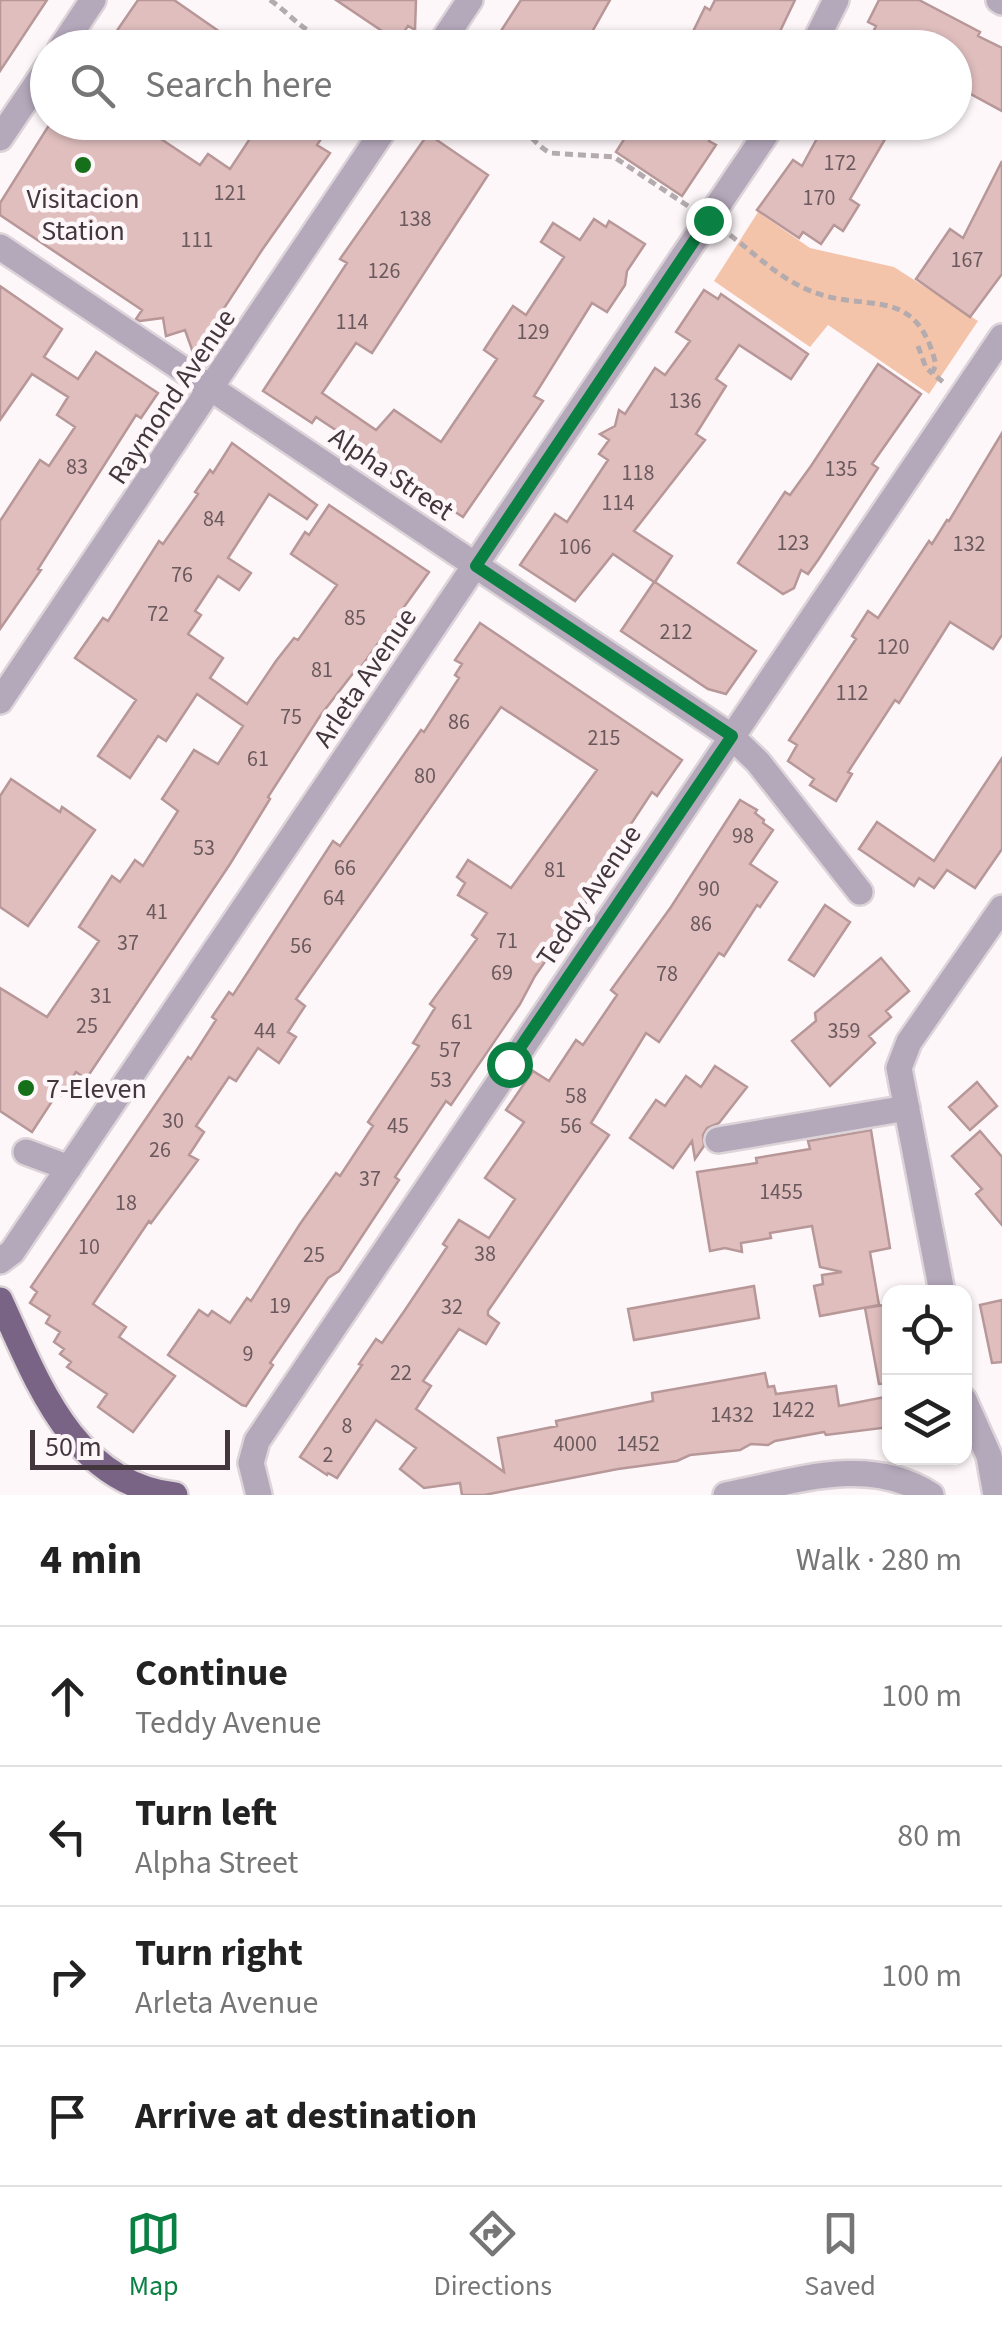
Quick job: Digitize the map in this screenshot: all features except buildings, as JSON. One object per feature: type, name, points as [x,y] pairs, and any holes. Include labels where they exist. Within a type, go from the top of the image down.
[{"type":"main road","points":[[0,1300],[54,1410],[98,1466],[131,1490],[175,1495]]},
{"type":"street","points":[[73,30],[93,0]]},
{"type":"street","points":[[450,30],[470,0]]},
{"type":"street","points":[[821,30],[836,0]]},
{"type":"street","points":[[0,138],[30,94]]},
{"type":"street","name":"Raymond Avenue","points":[[0,701],[376,140]]},
{"type":"street","name":"Arleta Avenue","points":[[0,1262],[12,1252],[762,140]]},
{"type":"street","name":"Alpha Street","points":[[0,247],[732,736],[758,762],[860,892]]},
{"type":"street","name":"Teddy Avenue","points":[[260,1495],[250,1463],[257,1441],[1002,336]]},
{"type":"street","points":[[941,1285],[899,1068],[909,1042],[1002,908]]},
{"type":"street","points":[[718,1140],[907,1108]]},
{"type":"street","points":[[26,1152],[68,1168]]},
{"type":"street","points":[[972,1414],[996,1454],[996,1495]]},
{"type":"street","points":[[726,1495],[846,1472],[898,1478],[931,1495]]},
{"type":"path","points":[[270,0],[309,30]]},
{"type":"path","points":[[536,140],[550,153],[614,157],[708,220],[778,274],[806,289],[906,313],[929,336],[936,365],[932,374]]},
{"type":"path","points":[[918,346],[926,368],[962,396]]},
{"type":"shaded area","points":[[758,212],[810,248],[894,267],[978,321],[929,394],[828,325],[810,347],[714,281]]},
{"type":"place","name":"Visitacion Station","points":[[83,165]]},
{"type":"place","name":"7-Eleven","points":[[26,1088]]},
{"type":"route","points":[[509,1064],[732,736],[476,566],[708,220]]}]
